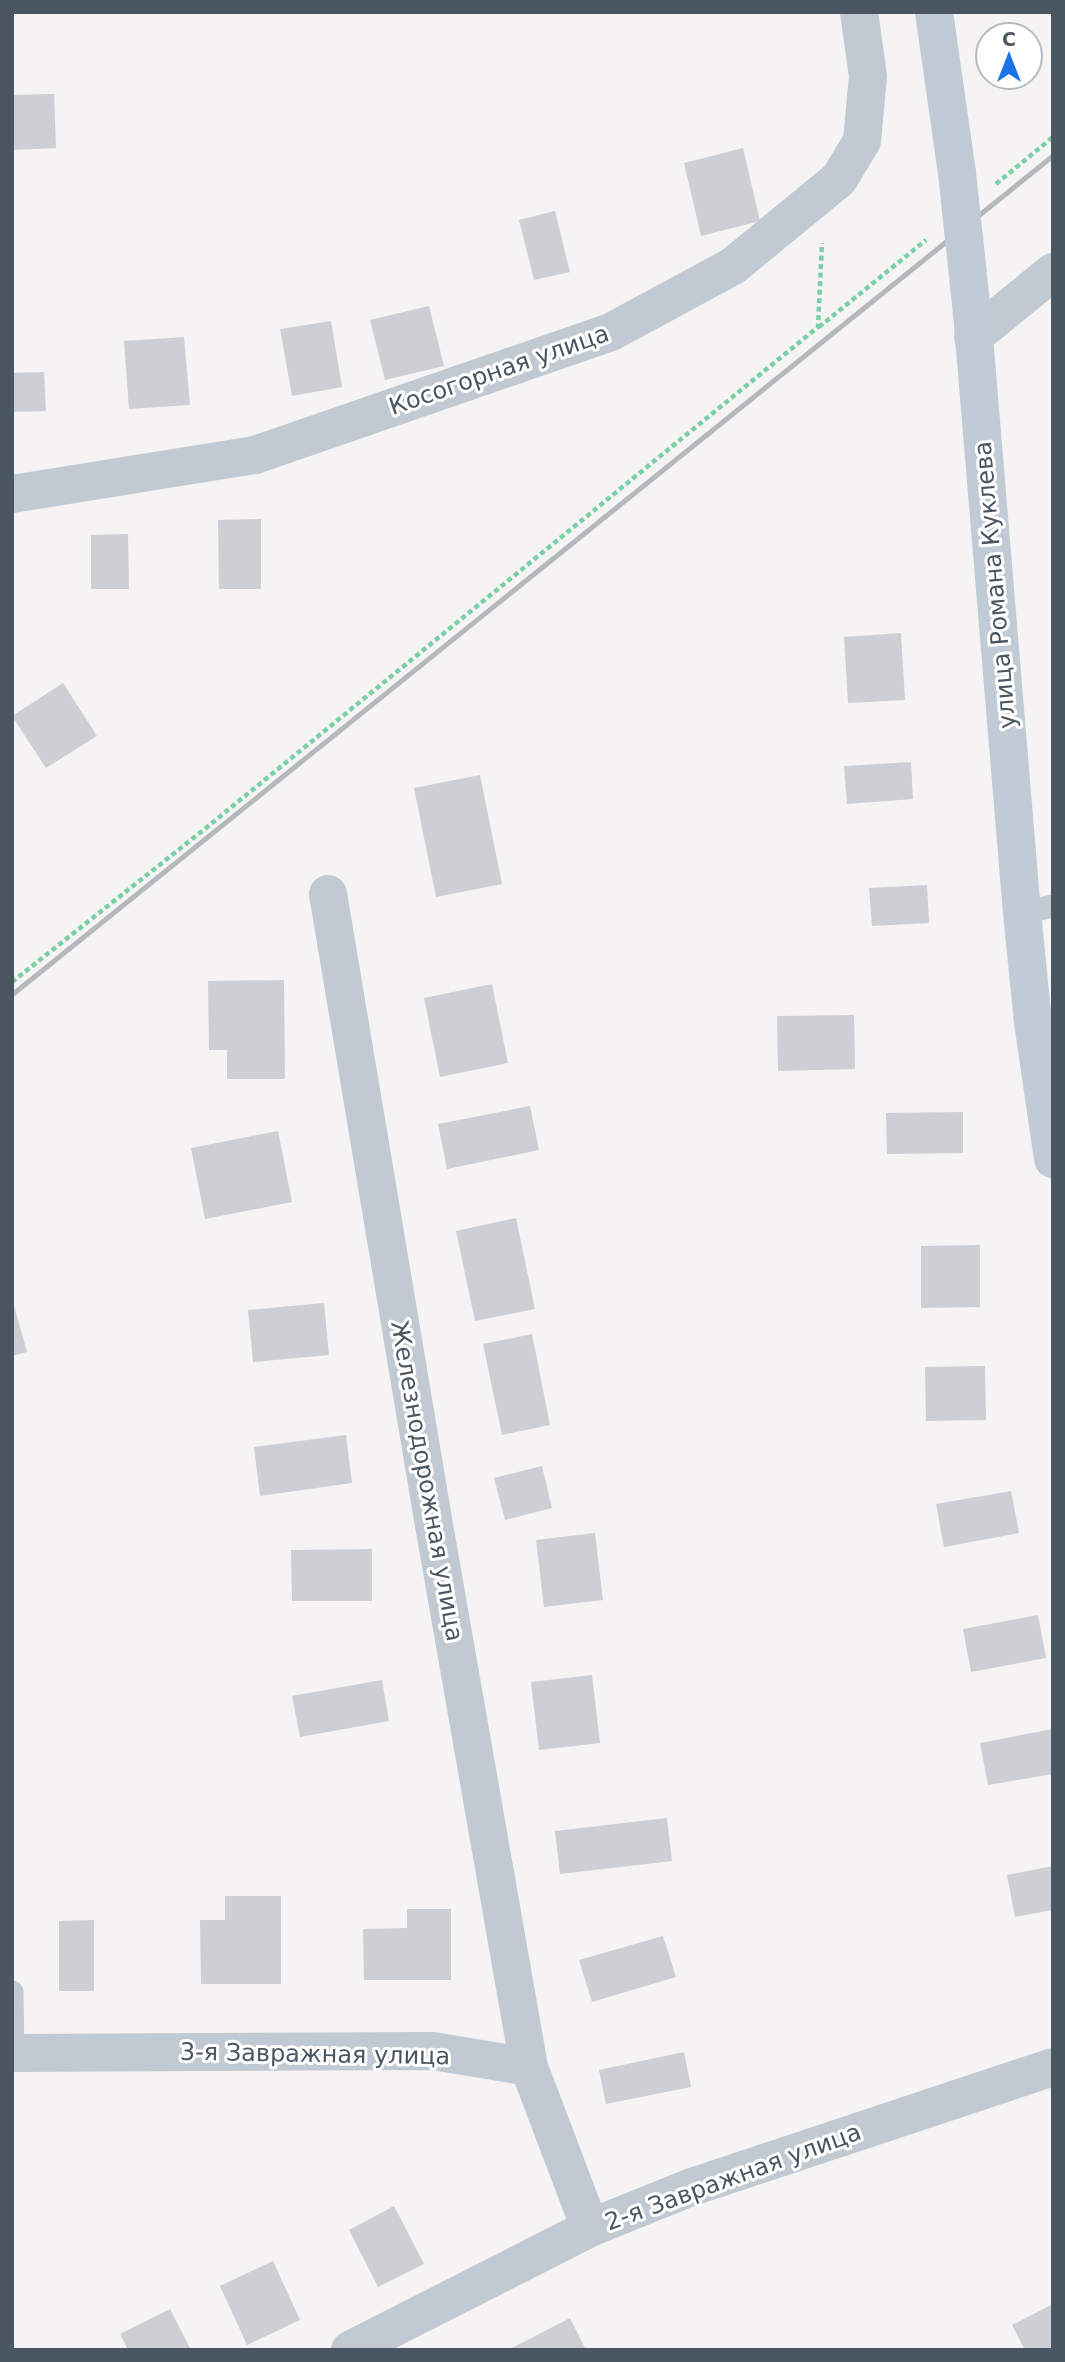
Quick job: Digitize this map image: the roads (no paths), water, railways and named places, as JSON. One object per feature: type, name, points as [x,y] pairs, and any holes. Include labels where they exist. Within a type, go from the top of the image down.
[{"type":"street","name":"Косогорная улица","points":[[12,494],[255,455],[611,332],[733,266],[839,179],[862,141],[868,76],[859,12]]},
{"type":"street","name":"улица Романа Куклева","points":[[934,12],[957,173],[1037,910],[1053,1159]]},
{"type":"street","points":[[973,325],[1053,272]]},
{"type":"street","name":"Железнодорожная улица","points":[[328,894],[436,1538],[529,2067]]},
{"type":"street","name":"3-я Завражная улица","points":[[13,2053],[433,2051],[529,2067]]},
{"type":"street","points":[[529,2067],[590,2228]]},
{"type":"street","name":"2-я Завражная улица","points":[[349,2350],[590,2228],[689,2188],[1053,2067]]},
{"type":"lane","points":[[12,1992],[13,2053]]},
{"type":"railway","points":[[12,995],[1053,156]]}]
